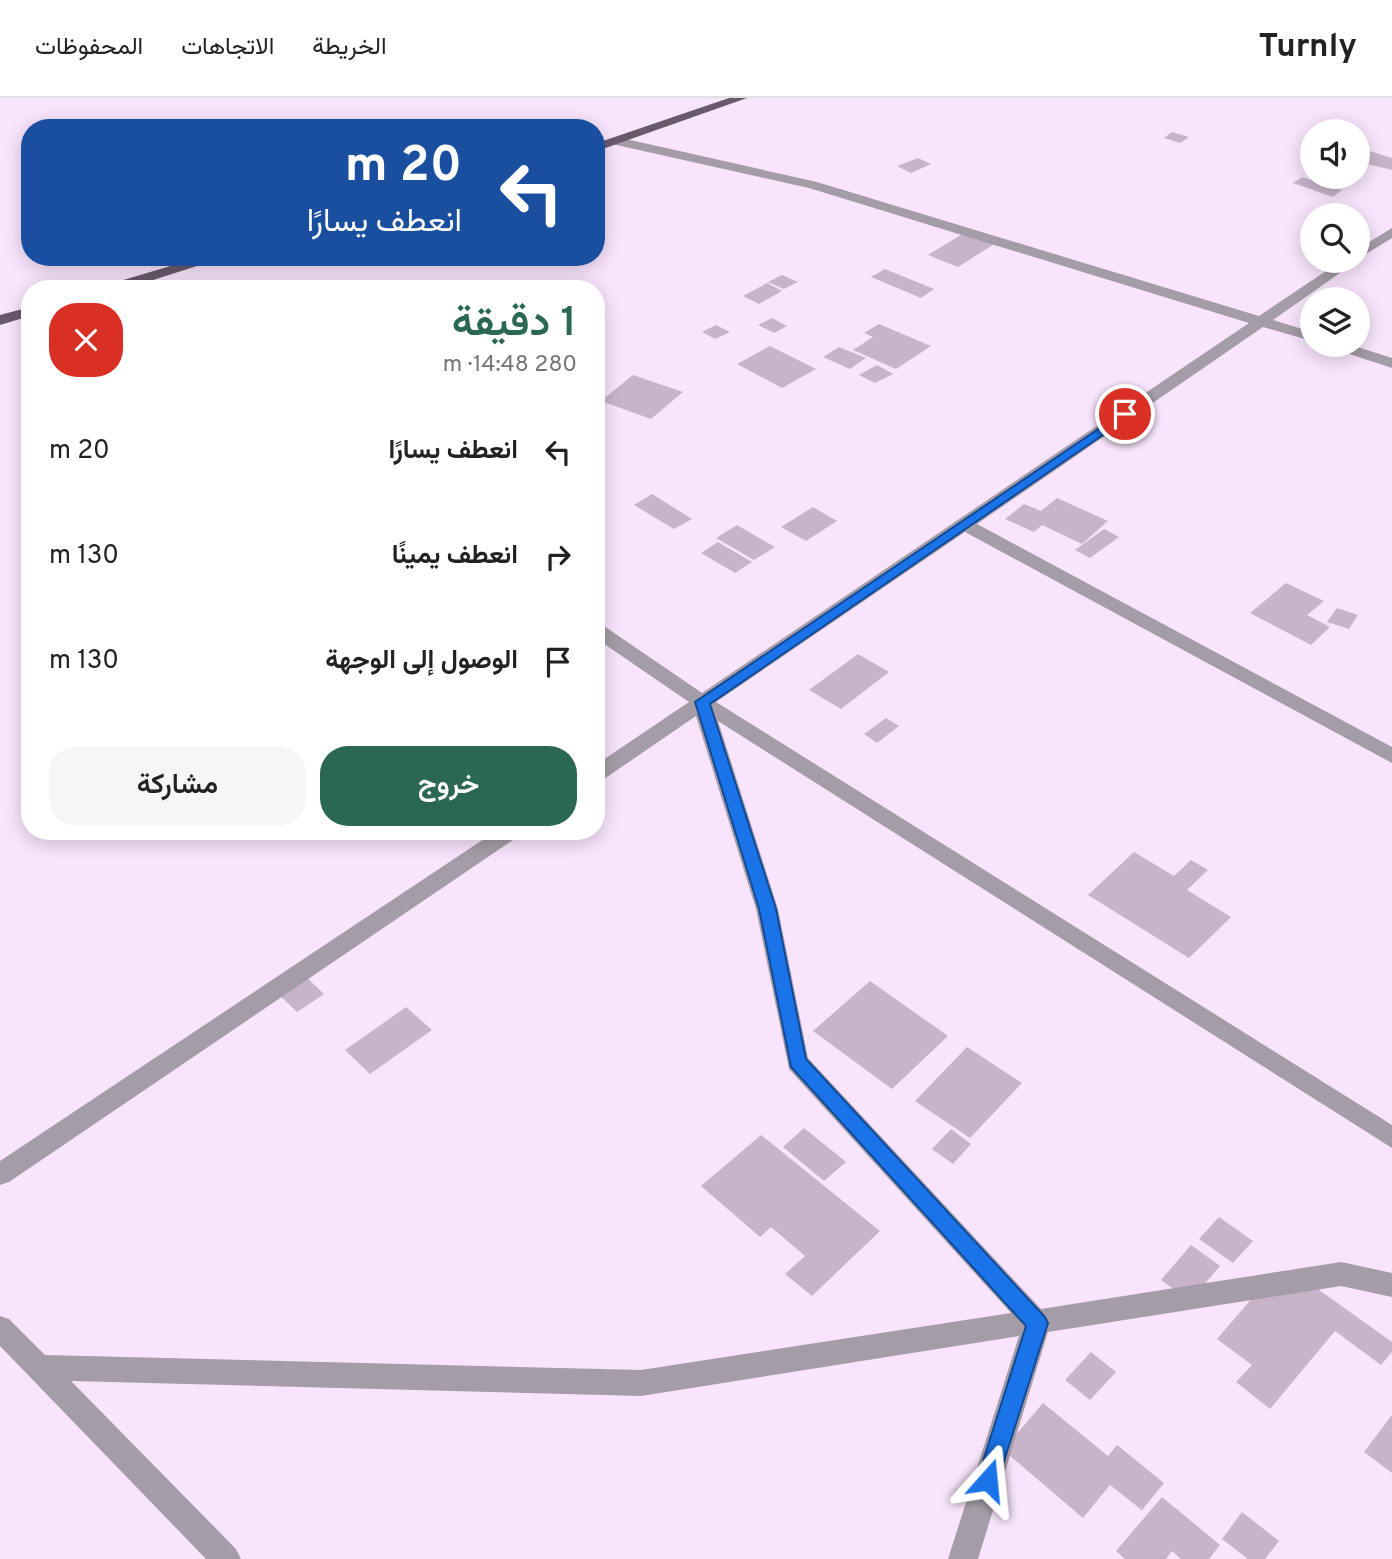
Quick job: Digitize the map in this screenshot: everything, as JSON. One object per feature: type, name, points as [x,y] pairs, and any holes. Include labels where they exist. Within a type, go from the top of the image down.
[{"type":"main road","points":[[605,145],[741,98]]},
{"type":"main road","points":[[139,280],[187,266]]},
{"type":"main road","points":[[0,320],[21,314]]},
{"type":"street","points":[[617,141],[812,185],[1300,333]]},
{"type":"street","points":[[1370,247],[1392,232]]},
{"type":"street","points":[[605,769],[1332,273]]},
{"type":"street","points":[[1370,356],[1392,363]]},
{"type":"street","points":[[964,524],[1392,756]]},
{"type":"street","points":[[605,636],[702,702],[1392,1138]]},
{"type":"street","points":[[702,702],[767,909],[797,1062],[1037,1323]]},
{"type":"street","points":[[0,1174],[499,840]]},
{"type":"street","points":[[39,1368],[641,1383],[1341,1275],[1392,1285]]},
{"type":"street","points":[[963,1559],[1037,1323]]},
{"type":"street","points":[[0,1328],[226,1559]]},
{"type":"building","points":[[1172,132],[1189,137],[1180,143],[1164,138]]},
{"type":"building","points":[[1370,151],[1392,158],[1392,170],[1370,164]]},
{"type":"building","points":[[918,158],[931,164],[911,173],[897,166]]},
{"type":"building","points":[[1310,189],[1342,190],[1333,197]]},
{"type":"building","points":[[969,230],[999,241],[958,267],[928,255]]},
{"type":"building","points":[[885,269],[934,289],[921,298],[871,277]]},
{"type":"building","points":[[782,275],[798,282],[784,289],[768,282]]},
{"type":"building","points":[[767,283],[782,291],[759,304],[743,296]]},
{"type":"building","points":[[772,318],[787,326],[774,333],[758,325]]},
{"type":"building","points":[[879,324],[931,346],[896,369],[853,350],[873,337],[864,333]]},
{"type":"building","points":[[716,325],[730,332],[715,339],[702,332]]},
{"type":"building","points":[[770,346],[816,369],[782,388],[737,364]]},
{"type":"building","points":[[839,347],[866,358],[850,369],[823,357]]},
{"type":"building","points":[[877,365],[893,374],[875,383],[859,375]]},
{"type":"building","points":[[633,375],[683,392],[651,419],[605,402],[605,398]]},
{"type":"building","points":[[652,494],[692,519],[674,529],[634,505]]},
{"type":"building","points":[[1057,498],[1108,521],[1082,544],[1042,525],[1034,532],[1005,519],[1024,504],[1041,511]]},
{"type":"building","points":[[813,507],[837,521],[806,541],[781,527]]},
{"type":"building","points":[[737,525],[775,547],[754,560],[716,538]]},
{"type":"building","points":[[1104,529],[1119,537],[1090,558],[1075,550]]},
{"type":"building","points":[[718,542],[752,562],[735,573],[701,553]]},
{"type":"building","points":[[1286,583],[1324,601],[1307,615],[1330,627],[1311,645],[1250,613]]},
{"type":"building","points":[[1337,608],[1358,615],[1349,629],[1327,622]]},
{"type":"building","points":[[858,654],[889,672],[841,709],[809,690]]},
{"type":"building","points":[[886,718],[899,726],[877,743],[864,734]]},
{"type":"building","points":[[1134,852],[1174,876],[1191,860],[1208,870],[1187,890],[1231,917],[1189,958],[1088,895]]},
{"type":"building","points":[[300,971],[324,994],[297,1012],[273,989]]},
{"type":"building","points":[[870,981],[948,1036],[892,1089],[813,1031]]},
{"type":"building","points":[[406,1007],[432,1030],[370,1074],[345,1050]]},
{"type":"building","points":[[967,1047],[1022,1083],[970,1138],[915,1101]]},
{"type":"building","points":[[804,1128],[846,1162],[824,1181],[783,1147]]},
{"type":"building","points":[[951,1129],[971,1144],[953,1164],[932,1149]]},
{"type":"building","points":[[761,1135],[880,1231],[812,1296],[785,1274],[805,1256],[771,1227],[760,1237],[701,1186]]},
{"type":"building","points":[[1219,1217],[1253,1241],[1233,1263],[1199,1239]]},
{"type":"building","points":[[1191,1245],[1220,1266],[1190,1301],[1161,1280]]},
{"type":"building","points":[[1294,1272],[1392,1342],[1392,1352],[1381,1365],[1335,1331],[1270,1409],[1236,1382],[1252,1365],[1217,1339],[1260,1289],[1273,1297]]},
{"type":"building","points":[[1091,1352],[1116,1372],[1090,1400],[1065,1380]]},
{"type":"building","points":[[1043,1403],[1108,1456],[1117,1445],[1164,1483],[1142,1510],[1110,1485],[1083,1518],[1003,1450]]},
{"type":"building","points":[[1392,1415],[1392,1473],[1364,1452]]},
{"type":"building","points":[[1162,1497],[1220,1545],[1209,1559],[1181,1559],[1172,1551],[1166,1559],[1125,1559],[1116,1551]]},
{"type":"building","points":[[1242,1512],[1279,1541],[1265,1559],[1248,1559],[1222,1539]]},
{"type":"route","points":[[988,1480],[1037,1323],[797,1062],[767,909],[702,702],[1125,414]]}]
